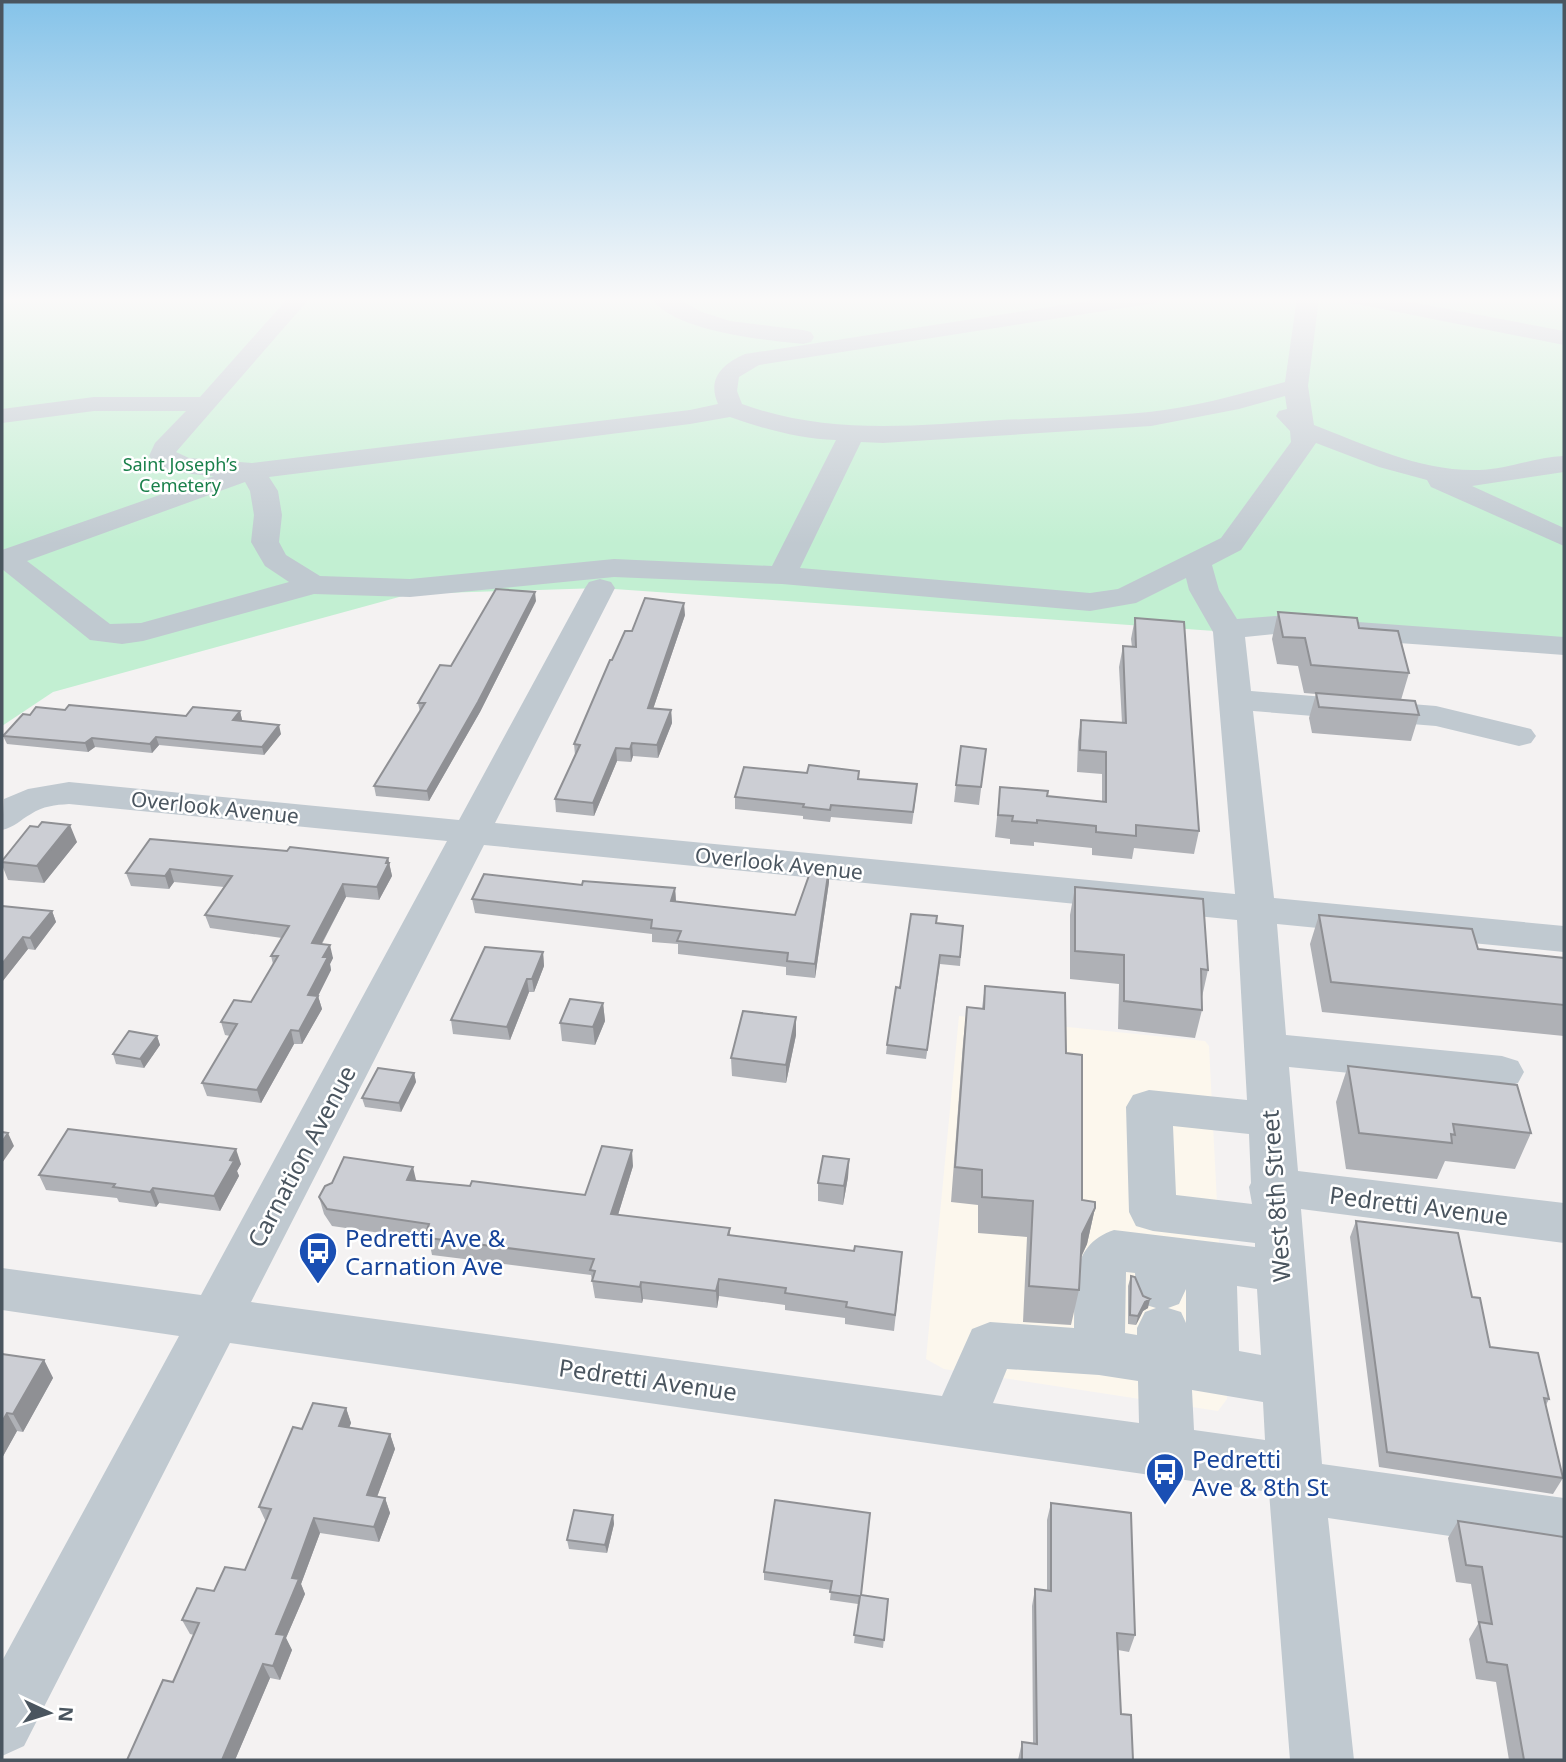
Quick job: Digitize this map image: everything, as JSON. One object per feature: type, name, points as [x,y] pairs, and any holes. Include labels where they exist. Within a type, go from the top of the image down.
[{"type":"street","points":[[228,380],[164,448],[162,456],[184,464],[252,471]]},
{"type":"street","points":[[725,380],[725,395],[732,409]]},
{"type":"street","points":[[4,559],[101,633],[122,635],[313,585],[410,588],[614,568],[782,575],[1090,602],[1125,597],[1231,544],[1304,442],[1297,380]]},
{"type":"street","points":[[4,559],[252,471],[690,417],[732,409],[762,420],[819,432],[883,435],[1151,419],[1239,402],[1296,386]]},
{"type":"street","points":[[1239,402],[1292,417],[1302,429],[1420,471],[1564,538]]},
{"type":"street","points":[[2,416],[94,404],[207,404]]},
{"type":"street","points":[[782,575],[852,434]]},
{"type":"street","points":[[1420,471],[1479,478],[1518,469],[1564,464]]},
{"type":"street","points":[[252,471],[264,491],[268,515],[265,542],[275,560],[313,585]]},
{"type":"street","points":[[1197,562],[1204,590],[1229,632],[1240,628],[1275,625],[1564,646]]},
{"type":"street","name":"Carnation Avenue","points":[[2,1724],[600,588]]},
{"type":"street","name":"West 8th Street","points":[[1229,632],[1256,910],[1276,1228],[1322,1760]]},
{"type":"street","points":[[1235,700],[1436,716],[1519,736]]},
{"type":"street","name":"Overlook Avenue","points":[[2,819],[18,805],[32,798],[69,793],[1564,939]]},
{"type":"street","points":[[1266,1049],[1502,1072]]},
{"type":"street","points":[[1269,1119],[1149,1107],[1153,1212],[1276,1228]]},
{"type":"street","name":"Pedretti Avenue","points":[[1276,1228],[1564,1223]]},
{"type":"street","points":[[1167,1452],[1172,1321],[1211,1263],[1276,1228]]},
{"type":"street","points":[[1099,1352],[1101,1269],[1114,1250],[1172,1321],[1289,1383]]},
{"type":"street","points":[[958,1423],[990,1345],[1099,1352],[1172,1321],[1211,1263]]},
{"type":"street","name":"Pedretti Avenue","points":[[2,1289],[1167,1452],[1296,1478],[1564,1525]]},
{"type":"shaded area","points":[[959,1016],[1205,1041],[1209,1046],[1227,1399],[1218,1411],[944,1369],[926,1359]]},
{"type":"green space","name":"Saint Joseph’s Cemetery","points":[[2,380],[1564,380],[1564,646],[1320,628],[1229,632],[600,588],[410,594],[53,692],[2,726]]},
{"type":"building","points":[[496,589],[535,592],[478,702],[427,791],[374,786],[425,703],[418,703],[440,665],[451,666]]},
{"type":"building","points":[[645,598],[684,603],[648,708],[671,710],[657,745],[632,743],[630,749],[616,748],[593,803],[555,799],[580,745],[574,744],[610,660],[625,631],[632,631]]},
{"type":"building","points":[[1278,612],[1357,618],[1359,628],[1398,631],[1409,673],[1311,665],[1305,638],[1283,637]]},
{"type":"building","points":[[1135,618],[1184,622],[1199,831],[1136,825],[1136,836],[1096,832],[1096,826],[1037,820],[1037,823],[1012,821],[1013,816],[998,815],[1000,787],[1048,791],[1047,796],[1106,802],[1106,752],[1080,750],[1081,720],[1126,723],[1123,646],[1136,647]]},
{"type":"building","points":[[1316,693],[1415,701],[1419,715],[1319,707]]},
{"type":"building","points":[[69,705],[186,716],[193,707],[240,711],[233,720],[279,725],[262,747],[156,737],[150,744],[92,738],[85,743],[3,736],[23,714],[30,715],[36,707],[65,710]]},
{"type":"building","points":[[961,746],[986,749],[981,787],[956,785]]},
{"type":"building","points":[[809,765],[859,771],[858,779],[917,784],[913,812],[831,805],[830,810],[803,807],[804,804],[735,797],[744,767],[807,773]]},
{"type":"building","points":[[42,822],[70,825],[37,866],[2,862],[30,826],[38,827]]},
{"type":"building","points":[[150,839],[287,851],[290,847],[388,858],[386,863],[389,863],[377,887],[343,884],[312,943],[330,945],[323,957],[328,957],[308,995],[318,996],[299,1031],[291,1030],[257,1090],[202,1083],[237,1024],[221,1022],[234,1000],[251,1002],[278,956],[271,956],[289,926],[205,915],[232,876],[170,869],[165,876],[126,873]]},
{"type":"building","points":[[812,867],[829,868],[815,964],[787,961],[788,953],[677,941],[681,931],[651,928],[652,920],[472,899],[484,874],[582,885],[583,881],[675,888],[671,901],[795,915]]},
{"type":"building","points":[[1075,887],[1203,899],[1208,970],[1201,969],[1202,1010],[1124,1001],[1124,955],[1075,951]]},
{"type":"building","points":[[2,906],[52,911],[30,938],[23,937],[2,964]]},
{"type":"building","points":[[911,914],[937,916],[936,923],[963,926],[960,957],[940,955],[927,1050],[887,1045],[896,987],[900,988]]},
{"type":"building","points":[[1319,915],[1472,929],[1478,949],[1564,958],[1564,1005],[1331,982]]},
{"type":"building","points":[[485,947],[543,952],[532,979],[527,979],[507,1027],[451,1020]]},
{"type":"building","points":[[985,986],[1065,993],[1066,1053],[1082,1055],[1082,1200],[1095,1202],[1095,1208],[1082,1234],[1079,1290],[1029,1286],[1033,1201],[982,1197],[982,1170],[955,1167],[967,1007],[984,1009]]},
{"type":"building","points":[[570,999],[603,1003],[593,1027],[560,1023]]},
{"type":"building","points":[[743,1011],[796,1017],[786,1065],[731,1058]]},
{"type":"building","points":[[129,1031],[157,1036],[140,1059],[113,1054]]},
{"type":"building","points":[[1348,1066],[1517,1085],[1531,1133],[1453,1124],[1455,1135],[1451,1134],[1452,1143],[1359,1133]]},
{"type":"building","points":[[378,1068],[414,1073],[399,1103],[362,1098]]},
{"type":"building","points":[[68,1129],[236,1149],[230,1160],[234,1161],[214,1196],[153,1188],[150,1192],[113,1187],[115,1184],[39,1175]]},
{"type":"building","points":[[602,1146],[632,1150],[611,1214],[730,1228],[728,1235],[854,1251],[855,1246],[902,1252],[895,1315],[846,1307],[847,1302],[785,1293],[786,1288],[719,1279],[716,1291],[641,1282],[640,1287],[592,1281],[595,1271],[590,1270],[594,1259],[428,1238],[432,1231],[427,1230],[429,1224],[327,1209],[319,1197],[325,1186],[332,1183],[344,1157],[413,1167],[407,1180],[470,1186],[472,1181],[585,1195]]},
{"type":"building","points":[[823,1156],[849,1159],[844,1186],[818,1183]]},
{"type":"building","points":[[1356,1221],[1458,1233],[1472,1297],[1480,1298],[1490,1347],[1538,1353],[1549,1399],[1544,1398],[1563,1478],[1387,1452]]},
{"type":"building","points":[[1131,1276],[1135,1277],[1143,1296],[1150,1299],[1145,1302],[1138,1316],[1130,1315]]},
{"type":"building","points":[[2,1354],[44,1360],[13,1414],[7,1413],[2,1422]]},
{"type":"building","points":[[313,1403],[346,1408],[339,1426],[390,1434],[367,1495],[385,1498],[374,1527],[314,1518],[292,1578],[299,1579],[276,1634],[285,1635],[273,1666],[263,1664],[222,1760],[127,1760],[163,1680],[173,1682],[199,1623],[182,1620],[197,1588],[214,1591],[225,1567],[245,1570],[271,1509],[259,1507],[293,1427],[302,1429]]},
{"type":"building","points":[[775,1500],[870,1513],[861,1595],[888,1599],[884,1640],[854,1635],[860,1596],[830,1592],[832,1581],[764,1572]]},
{"type":"building","points":[[1051,1503],[1131,1513],[1135,1635],[1117,1633],[1121,1714],[1131,1715],[1133,1760],[1022,1760],[1022,1742],[1037,1744],[1035,1589],[1051,1591]]},
{"type":"building","points":[[574,1510],[613,1515],[605,1545],[567,1540]]},
{"type":"building","points":[[1458,1521],[1564,1537],[1564,1760],[1524,1760],[1507,1665],[1487,1662],[1479,1622],[1492,1624],[1482,1567],[1466,1565]]},
{"type":"place","name":"Pedretti Ave & Carnation Ave","points":[[318,1285]]},
{"type":"place","name":"Pedretti Ave & 8th St","points":[[1165,1506]]}]
